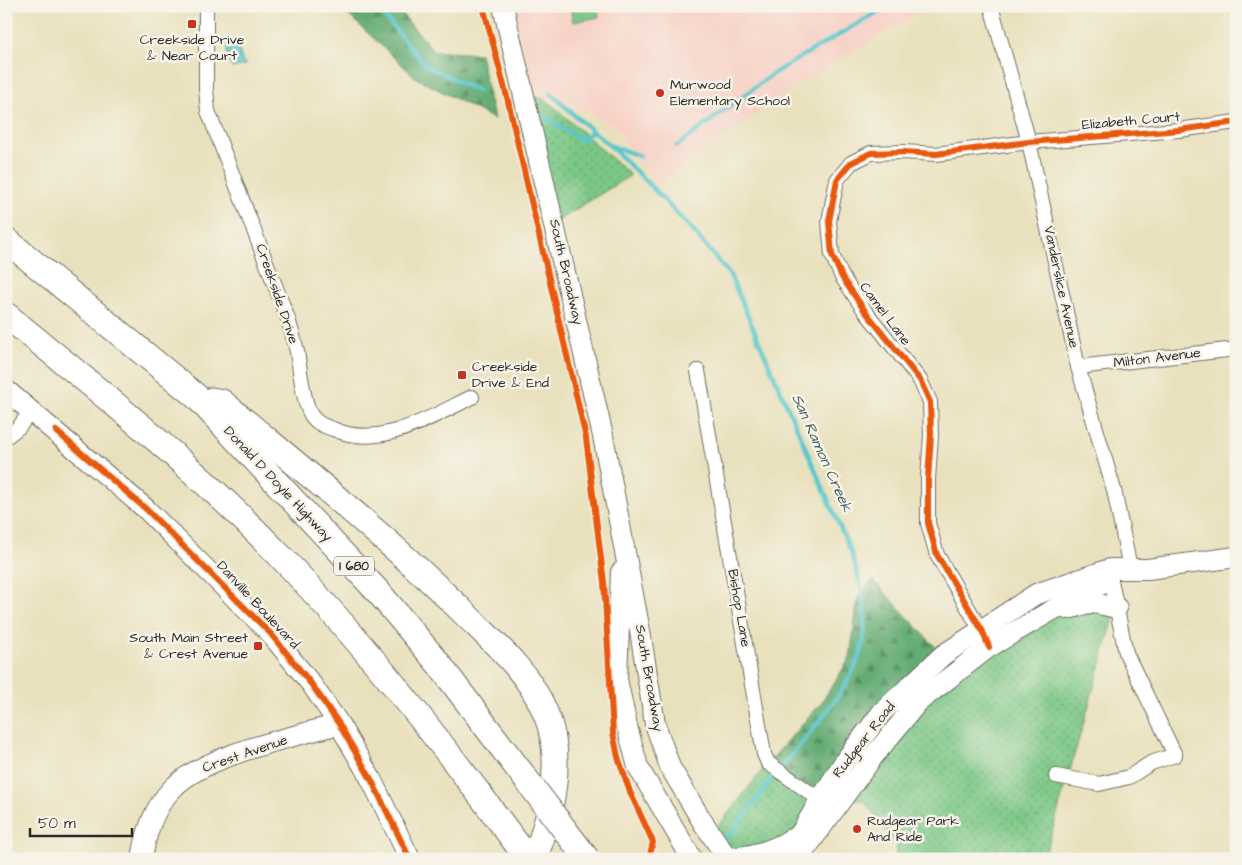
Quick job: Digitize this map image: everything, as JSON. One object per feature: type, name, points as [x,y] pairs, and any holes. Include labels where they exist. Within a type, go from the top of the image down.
[{"type":"highway","name":"Donald D Doyle Highway","points":[[6,240],[197,397],[380,594],[438,663],[587,859]]},
{"type":"highway","points":[[6,315],[157,440],[221,497],[282,558],[342,623],[399,692],[490,807],[528,859]]},
{"type":"highway","points":[[197,397],[222,402],[360,518],[444,594],[509,658],[530,684],[546,712],[554,744],[555,777],[550,812],[534,859]]},
{"type":"main road","name":"South Broadway","points":[[503,6],[603,436],[640,631],[654,724],[670,767],[702,821],[727,858]]},
{"type":"main road","name":"Danville Boulevard","points":[[6,390],[146,509],[271,634],[312,685],[339,724],[371,779],[410,859]]},
{"type":"main road","name":"South Broadway","points":[[622,540],[617,679],[638,767],[687,852]]},
{"type":"main road","name":"Rudgear Road","points":[[779,859],[803,845],[828,805],[872,758],[918,702],[953,674],[985,639],[1036,594],[1110,569],[1148,569],[1236,556]]},
{"type":"main road","name":"Rudgear Road","points":[[985,639],[1050,612],[1087,590],[1111,581],[1130,568]]},
{"type":"main road","points":[[1050,612],[1094,603],[1117,608]]},
{"type":"main road","name":"Crest Avenue","points":[[142,859],[146,834],[155,812],[172,789],[186,777],[231,756],[339,724]]},
{"type":"main road","points":[[727,858],[746,857],[762,853],[785,843],[803,845]]},
{"type":"street","name":"Creekside Drive","points":[[206,6],[206,95],[208,111],[288,319],[297,349],[310,414],[318,423],[340,432],[367,436],[396,430],[431,417],[472,397]]},
{"type":"street","name":"Vanderslice Avenue","points":[[991,6],[1029,142],[1078,367],[1114,490],[1130,568]]},
{"type":"street","name":"Elizabeth Court","points":[[1029,142],[1179,130],[1236,122]]},
{"type":"street","name":"Camel Lane","points":[[985,639],[937,555],[928,523],[931,435],[930,402],[920,380],[865,311],[842,278],[832,255],[829,221],[837,180],[851,163],[871,153],[936,154],[1029,142]]},
{"type":"street","name":"Milton Avenue","points":[[1078,367],[1236,349]]},
{"type":"street","name":"Bishop Lane","points":[[698,371],[764,754],[768,763],[828,805]]},
{"type":"street","points":[[6,437],[19,427],[31,412]]},
{"type":"street","points":[[1056,776],[1099,784],[1129,777],[1151,763],[1175,755],[1126,653],[1111,581]]},
{"type":"shaded area","name":"Murwood Elementary School","points":[[512,6],[930,6],[791,88],[656,187],[614,126],[563,99],[536,97]]},
{"type":"green space","points":[[339,6],[395,6],[434,51],[480,54],[494,119],[416,78]]},
{"type":"green space","points":[[570,6],[597,6],[599,17],[573,22]]},
{"type":"green space","points":[[525,95],[545,99],[631,175],[554,223]]},
{"type":"green space","points":[[873,580],[943,655],[820,800],[768,763],[821,703],[850,658],[858,597]]},
{"type":"green space","points":[[1117,608],[1044,859],[895,859],[897,845],[864,801],[845,797],[918,702],[1050,612]]},
{"type":"green space","points":[[768,763],[820,800],[802,831],[746,857],[711,835]]},
{"type":"water","points":[[237,41],[242,60],[246,65],[232,68],[227,57],[227,45]]},
{"type":"waterway","name":"San Ramon Creek","points":[[376,6],[426,66],[478,91]]},
{"type":"waterway","points":[[677,146],[774,73],[888,6]]},
{"type":"waterway","name":"San Ramon Creek","points":[[551,93],[647,182],[695,233],[730,275],[851,552],[861,586],[865,609],[865,633],[863,645],[849,679],[825,714],[774,776],[723,843]]},
{"type":"waterway","name":"San Ramon Creek","points":[[541,115],[582,140],[592,131]]},
{"type":"waterway","points":[[611,146],[640,156]]},
{"type":"waterway","name":"San Ramon Creek","points":[[709,859],[716,850]]},
{"type":"cycle path","points":[[483,6],[507,97],[586,438],[604,582],[613,733],[618,757],[630,792],[653,842],[649,859]]},
{"type":"cycle path","points":[[989,647],[982,630],[937,555],[928,523],[931,435],[930,402],[920,380],[865,311],[842,277],[832,255],[829,221],[837,180],[851,163],[871,153],[936,154],[1029,142],[1179,130],[1236,122]]},
{"type":"cycle path","points":[[56,431],[146,509],[271,634],[312,685],[339,724],[371,779],[410,859]]},
{"type":"place","name":"Creekside Drive & Near Court","points":[[192,24]]},
{"type":"place","name":"Murwood Elementary School","points":[[660,93]]},
{"type":"place","name":"Creekside Drive & End","points":[[462,375]]},
{"type":"place","name":"South Main Street & Crest Avenue","points":[[258,646]]},
{"type":"place","name":"Rudgear Park And Ride","points":[[857,829]]}]
